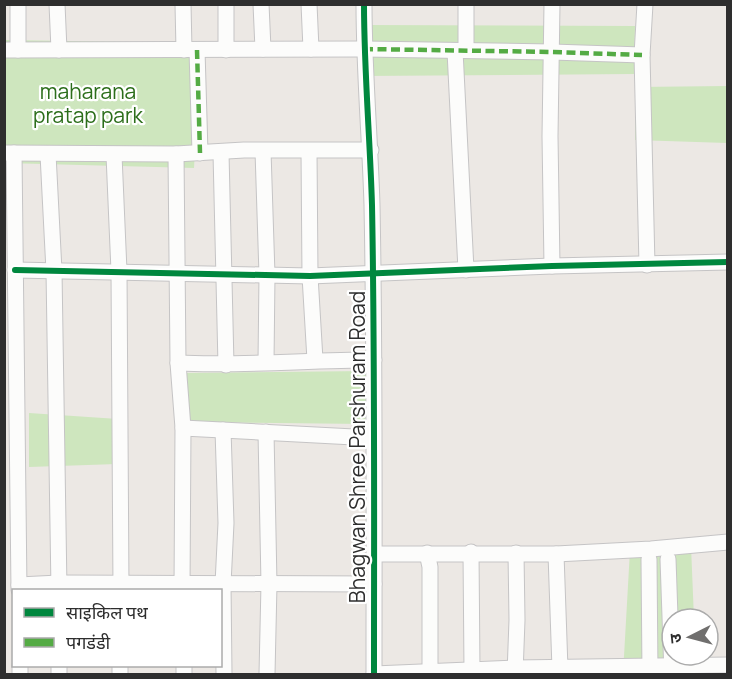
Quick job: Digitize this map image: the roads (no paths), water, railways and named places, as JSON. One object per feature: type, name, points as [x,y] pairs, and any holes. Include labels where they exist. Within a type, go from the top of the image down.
[{"type":"street","points":[[18,4],[11,50],[364,49],[642,55]]},
{"type":"street","points":[[57,4],[59,50]]},
{"type":"street","points":[[183,4],[191,50],[200,153]]},
{"type":"street","points":[[226,4],[226,50]]},
{"type":"street","points":[[261,4],[262,49]]},
{"type":"street","points":[[309,4],[311,49]]},
{"type":"street","name":"Bhagwan Shree Parshuram Road","points":[[364,4],[364,49],[371,150],[373,273],[374,674]]},
{"type":"street","points":[[466,4],[461,51],[466,270]]},
{"type":"street","points":[[552,4],[550,136],[552,266]]},
{"type":"street","points":[[645,4],[642,55],[647,265]]},
{"type":"street","points":[[371,150],[244,150],[176,154],[9,153],[15,270],[19,588],[374,584]]},
{"type":"street","points":[[262,151],[267,275],[266,362]]},
{"type":"street","points":[[309,151],[310,276],[315,360]]},
{"type":"street","points":[[221,153],[226,365]]},
{"type":"street","points":[[48,154],[54,271],[59,587]]},
{"type":"street","points":[[114,154],[119,271],[121,587]]},
{"type":"street","points":[[176,154],[178,363],[183,428],[182,587]]},
{"type":"street","points":[[15,270],[310,276],[552,266],[728,262]]},
{"type":"street","points":[[178,363],[226,365],[315,360],[374,360]]},
{"type":"street","points":[[183,428],[374,438]]},
{"type":"street","points":[[223,430],[226,523],[223,584],[224,675]]},
{"type":"street","points":[[266,432],[269,584],[267,675]]},
{"type":"street","points":[[374,554],[471,552],[556,554],[728,542]]},
{"type":"street","points":[[471,552],[472,671]]},
{"type":"street","points":[[427,553],[430,567],[430,674]]},
{"type":"street","points":[[515,671],[516,553]]},
{"type":"street","points":[[556,554],[560,669]]},
{"type":"street","points":[[668,559],[672,670]]},
{"type":"street","points":[[649,560],[650,670]]},
{"type":"street","points":[[374,674],[560,669],[672,670],[728,665]]},
{"type":"park label","name":"maharana pratap park","points":[[88,103]]}]
